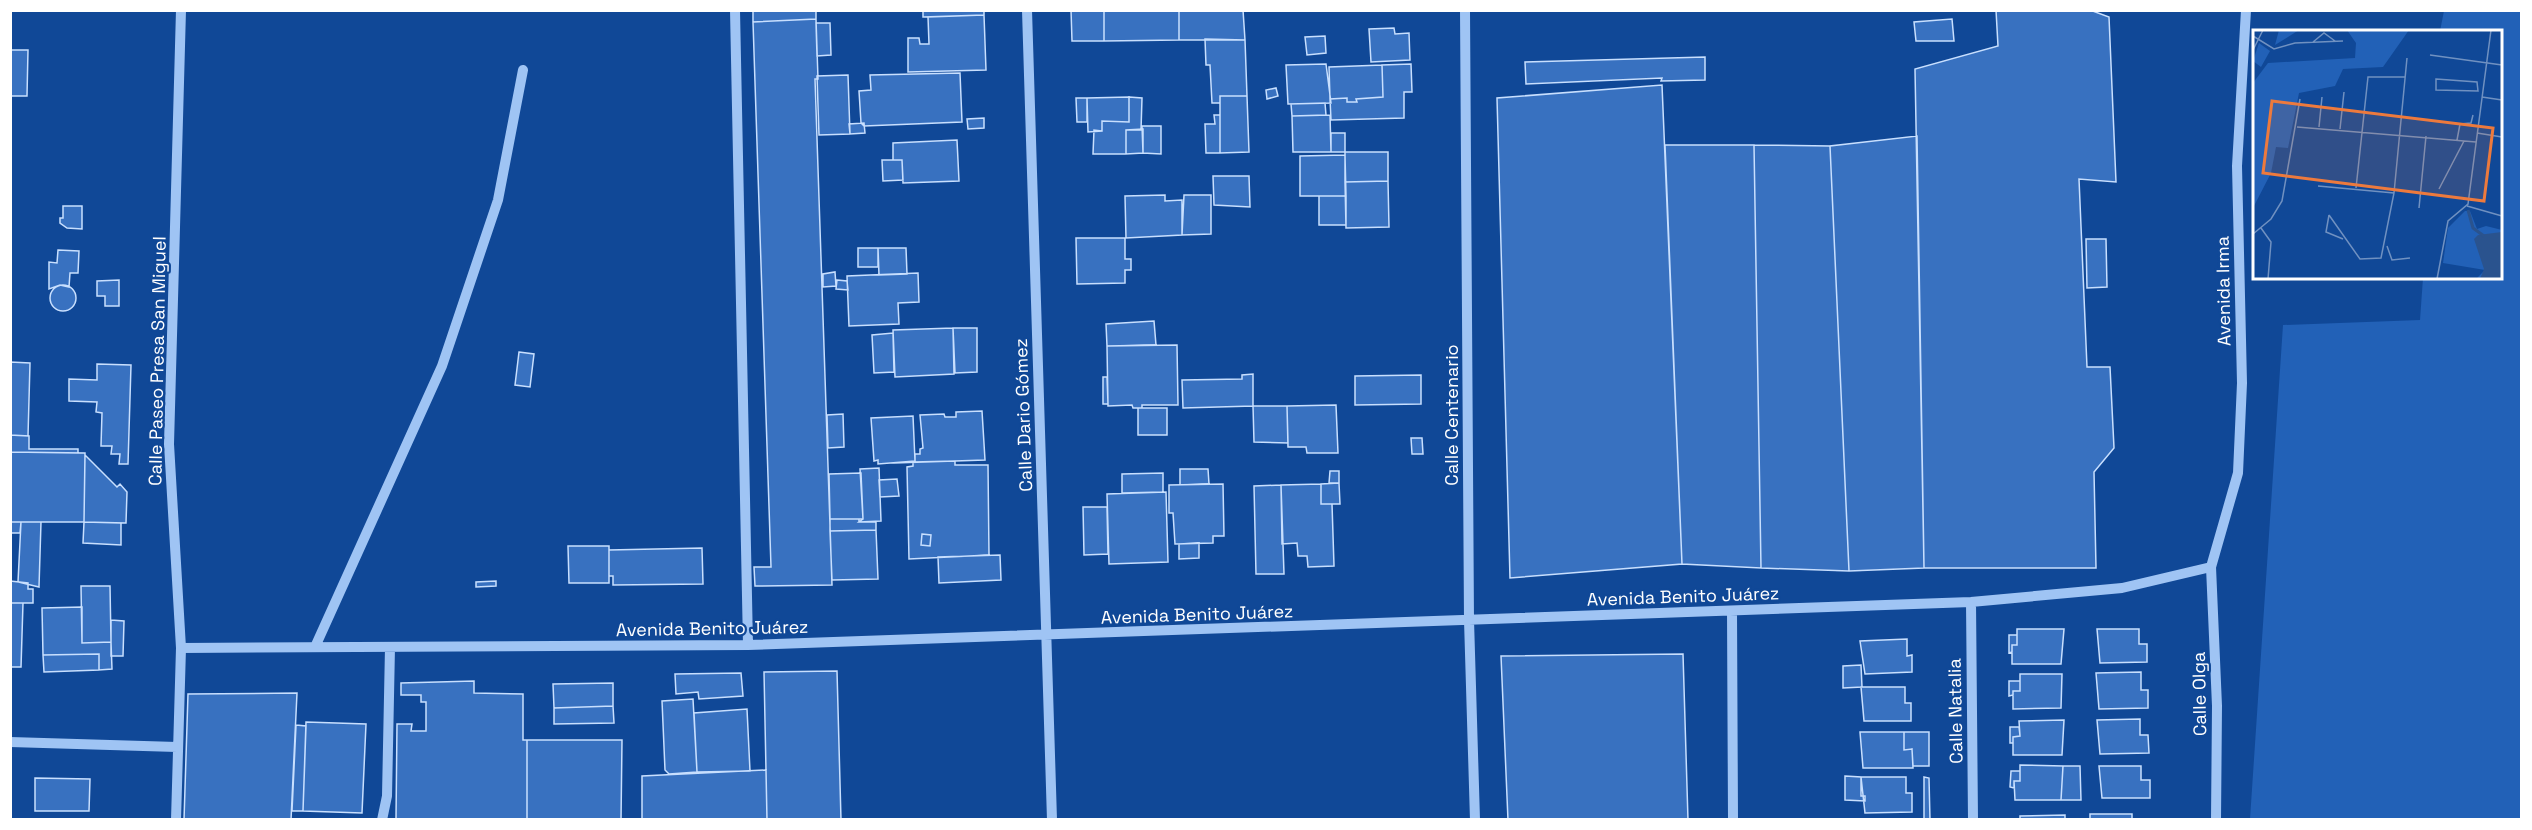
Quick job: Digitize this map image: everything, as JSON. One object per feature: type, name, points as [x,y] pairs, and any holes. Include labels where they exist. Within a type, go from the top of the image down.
[{"type":"street","name":"Calle Paseo Presa San Miguel","points":[[176,819],[181,648],[169,444],[181,10]]},
{"type":"street","points":[[735,10],[748,645]]},
{"type":"street","name":"Calle Dario Gómez","points":[[1028,10],[1052,819]]},
{"type":"street","name":"Calle Centenario","points":[[1465,10],[1469,620],[1475,819]]},
{"type":"street","name":"Avenida Irma","points":[[2211,567],[2238,473],[2242,383],[2237,166],[2246,10]]},
{"type":"street","points":[[315,647],[442,366],[498,200],[523,70]]},
{"type":"street","name":"Avenida Benito Juárez","points":[[181,648],[748,645],[1971,602],[2122,588],[2211,567]]},
{"type":"street","name":"Calle Olga","points":[[2211,567],[2217,706],[2216,819]]},
{"type":"street","name":"Calle Natalia","points":[[1971,602],[1973,819]]},
{"type":"street","points":[[1732,611],[1733,819]]},
{"type":"street","points":[[382,819],[387,796],[390,647]]},
{"type":"street","points":[[10,742],[177,747]]},
{"type":"shaded area","points":[[2444,11],[2521,11],[2521,819],[2250,819],[2283,325],[2420,320],[2423,279],[2502,279],[2502,30],[2440,30]]},
{"type":"building","points":[[753,10],[816,10],[816,19],[753,22]]},
{"type":"building","points":[[923,10],[984,10],[984,15],[923,17]]},
{"type":"building","points":[[1071,10],[1104,10],[1104,41],[1072,41]]},
{"type":"building","points":[[1104,10],[1183,10],[1179,11],[1179,40],[1104,41]]},
{"type":"building","points":[[1243,10],[1245,40],[1179,40],[1179,11]]},
{"type":"building","points":[[1996,10],[2090,10],[2109,17],[2116,182],[2079,179],[2087,367],[2110,367],[2114,448],[2094,472],[2096,568],[1924,568],[1915,69],[1998,46]]},
{"type":"building","points":[[984,15],[986,70],[908,72],[908,38],[919,38],[920,44],[929,44],[928,17]]},
{"type":"building","points":[[816,19],[818,79],[815,79],[832,585],[755,586],[754,567],[771,567],[753,22]]},
{"type":"building","points":[[1952,19],[1954,41],[1916,41],[1914,22]]},
{"type":"building","points":[[816,23],[830,23],[831,55],[817,56]]},
{"type":"building","points":[[1394,28],[1395,34],[1409,33],[1410,60],[1371,62],[1369,29]]},
{"type":"building","points":[[1325,36],[1326,53],[1307,55],[1305,37]]},
{"type":"building","points":[[1205,39],[1245,40],[1247,96],[1220,96],[1220,103],[1212,103],[1210,65],[1206,65]]},
{"type":"building","points":[[10,50],[28,50],[27,96],[10,96]]},
{"type":"building","points":[[1705,57],[1705,80],[1661,81],[1662,78],[1526,84],[1525,62]]},
{"type":"building","points":[[1326,64],[1331,103],[1288,104],[1286,65]]},
{"type":"building","points":[[1411,64],[1412,92],[1404,92],[1404,118],[1331,120],[1330,99],[1347,98],[1347,102],[1357,102],[1356,99],[1383,97],[1382,65]]},
{"type":"building","points":[[1382,65],[1383,97],[1356,99],[1357,102],[1347,102],[1347,98],[1330,99],[1329,67]]},
{"type":"building","points":[[960,73],[962,122],[864,126],[861,123],[859,91],[871,90],[870,75]]},
{"type":"building","points":[[848,75],[850,134],[819,135],[817,76]]},
{"type":"building","points":[[1662,85],[1682,564],[1510,578],[1497,98]]},
{"type":"building","points":[[1276,88],[1278,96],[1267,99],[1266,90]]},
{"type":"building","points":[[1220,96],[1247,96],[1249,152],[1220,153]]},
{"type":"building","points":[[1129,97],[1129,122],[1102,121],[1102,131],[1088,132],[1087,98]]},
{"type":"building","points":[[1129,97],[1142,98],[1141,130],[1126,130],[1126,154],[1093,154],[1094,130],[1102,131],[1102,121],[1129,122]]},
{"type":"building","points":[[1076,98],[1087,98],[1087,122],[1077,122]]},
{"type":"building","points":[[1325,103],[1326,115],[1292,116],[1291,104]]},
{"type":"building","points":[[1214,115],[1220,115],[1220,153],[1206,153],[1205,124],[1215,124]]},
{"type":"building","points":[[1330,115],[1331,152],[1293,152],[1292,116]]},
{"type":"building","points":[[984,118],[984,128],[968,129],[967,119]]},
{"type":"building","points":[[864,123],[865,133],[850,134],[849,124]]},
{"type":"building","points":[[1142,126],[1161,126],[1161,154],[1143,153]]},
{"type":"building","points":[[1143,129],[1143,153],[1126,154],[1126,130]]},
{"type":"building","points":[[1331,133],[1345,133],[1345,152],[1331,152]]},
{"type":"building","points":[[1917,136],[1924,568],[1849,571],[1830,146]]},
{"type":"building","points":[[957,140],[959,181],[903,183],[902,160],[893,160],[893,143]]},
{"type":"building","points":[[1665,145],[1754,145],[1761,568],[1682,564]]},
{"type":"building","points":[[1754,145],[1830,146],[1849,571],[1761,568]]},
{"type":"building","points":[[1345,152],[1388,152],[1388,181],[1345,182]]},
{"type":"building","points":[[1345,155],[1346,196],[1300,196],[1300,156]]},
{"type":"building","points":[[882,160],[902,160],[903,180],[883,181]]},
{"type":"building","points":[[1213,176],[1249,176],[1250,207],[1214,205]]},
{"type":"building","points":[[1388,181],[1389,227],[1346,228],[1345,182]]},
{"type":"building","points":[[1165,195],[1165,201],[1182,200],[1182,235],[1126,238],[1125,196]]},
{"type":"building","points":[[1184,195],[1211,195],[1211,234],[1182,235]]},
{"type":"building","points":[[1319,196],[1346,196],[1346,225],[1319,225]]},
{"type":"building","points":[[63,206],[82,206],[82,229],[67,228],[60,223],[60,218],[63,218]]},
{"type":"building","points":[[1076,238],[1125,238],[1125,259],[1131,259],[1131,270],[1125,270],[1125,283],[1077,284]]},
{"type":"building","points":[[2086,239],[2106,239],[2107,287],[2087,288]]},
{"type":"building","points":[[858,248],[878,248],[878,267],[858,267]]},
{"type":"building","points":[[878,248],[906,248],[907,274],[879,275]]},
{"type":"building","points":[[58,250],[79,251],[78,273],[70,273],[69,287],[60,285],[49,289],[49,262],[57,263]]},
{"type":"building","points":[[835,272],[836,286],[823,287],[823,274]]},
{"type":"building","points":[[918,273],[919,302],[898,303],[899,324],[849,326],[847,276]]},
{"type":"building","points":[[119,280],[119,306],[105,306],[105,296],[97,296],[97,281]]},
{"type":"building","points":[[837,280],[847,281],[848,290],[836,289]]},
{"type":"building","points":[[63,285],[72,289],[76,298],[72,307],[63,311],[54,307],[50,298],[54,289]]},
{"type":"building","points":[[1154,321],[1156,345],[1107,346],[1106,324]]},
{"type":"building","points":[[953,328],[954,374],[895,377],[893,330]]},
{"type":"building","points":[[953,328],[977,328],[977,372],[955,373]]},
{"type":"building","points":[[893,333],[894,372],[874,373],[872,335]]},
{"type":"building","points":[[1177,345],[1178,405],[1142,405],[1142,408],[1133,408],[1132,405],[1108,406],[1107,346]]},
{"type":"building","points":[[519,352],[534,354],[530,387],[515,385]]},
{"type":"building","points":[[10,362],[30,363],[28,436],[10,435]]},
{"type":"building","points":[[97,364],[131,365],[128,464],[119,464],[120,454],[111,454],[112,446],[101,446],[102,413],[96,412],[97,402],[69,401],[69,379],[97,380]]},
{"type":"building","points":[[1253,374],[1253,406],[1183,408],[1182,380],[1242,379],[1242,375]]},
{"type":"building","points":[[1421,375],[1421,404],[1355,405],[1355,376]]},
{"type":"building","points":[[1103,377],[1107,377],[1108,404],[1103,404]]},
{"type":"building","points":[[1336,405],[1338,453],[1307,453],[1306,447],[1288,447],[1287,406]]},
{"type":"building","points":[[1253,406],[1287,406],[1288,443],[1254,442]]},
{"type":"building","points":[[1138,408],[1167,408],[1167,435],[1138,435]]},
{"type":"building","points":[[982,411],[985,460],[894,463],[915,461],[915,454],[920,454],[920,449],[923,448],[920,415],[944,414],[945,417],[956,417],[956,412]]},
{"type":"building","points":[[843,414],[844,447],[828,448],[827,415]]},
{"type":"building","points":[[913,416],[915,461],[878,464],[878,460],[874,461],[871,418]]},
{"type":"building","points":[[10,435],[29,436],[29,449],[78,449],[78,453],[10,452]]},
{"type":"building","points":[[1411,438],[1422,438],[1423,454],[1412,454]]},
{"type":"building","points":[[10,452],[85,453],[84,522],[10,522]]},
{"type":"building","points":[[85,455],[117,487],[120,484],[127,492],[126,523],[84,522]]},
{"type":"building","points":[[955,461],[955,465],[988,465],[989,555],[909,559],[907,467],[913,466],[913,462]],"holes":[[[922,534],[931,535],[930,546],[921,545]]]},
{"type":"building","points":[[879,468],[881,521],[859,522],[863,519],[860,469]]},
{"type":"building","points":[[1180,469],[1208,469],[1209,484],[1180,485]]},
{"type":"building","points":[[1330,471],[1339,471],[1339,483],[1329,483]]},
{"type":"building","points":[[861,473],[863,519],[830,519],[829,474]]},
{"type":"building","points":[[1163,473],[1163,492],[1122,493],[1122,474]]},
{"type":"building","points":[[897,479],[899,496],[880,497],[879,480]]},
{"type":"building","points":[[1339,483],[1340,504],[1321,504],[1321,484]]},
{"type":"building","points":[[1223,484],[1224,536],[1213,536],[1213,543],[1175,544],[1173,513],[1169,513],[1169,485]]},
{"type":"building","points":[[1321,484],[1321,504],[1332,504],[1334,566],[1308,567],[1307,556],[1298,556],[1297,543],[1282,544],[1281,485]]},
{"type":"building","points":[[1281,485],[1284,574],[1256,574],[1254,486]]},
{"type":"building","points":[[1166,492],[1168,562],[1109,564],[1107,494]]},
{"type":"building","points":[[1083,507],[1107,507],[1108,554],[1084,555]]},
{"type":"building","points":[[830,519],[859,519],[859,522],[876,522],[876,530],[830,531]]},
{"type":"building","points":[[10,522],[21,522],[20,533],[10,533]]},
{"type":"building","points":[[21,522],[41,522],[39,587],[18,582]]},
{"type":"building","points":[[84,522],[121,523],[121,545],[83,543]]},
{"type":"building","points":[[876,530],[878,579],[832,580],[830,531]]},
{"type":"building","points":[[922,534],[931,535],[930,546],[921,545]]},
{"type":"building","points":[[1199,543],[1199,558],[1179,559],[1179,544]]},
{"type":"building","points":[[568,546],[609,546],[609,583],[569,583]]},
{"type":"building","points":[[702,548],[703,584],[613,585],[613,576],[609,576],[609,550]]},
{"type":"building","points":[[1000,555],[1001,580],[939,583],[938,557]]},
{"type":"building","points":[[10,581],[28,583],[28,589],[33,589],[33,603],[10,603]]},
{"type":"building","points":[[496,581],[496,586],[476,587],[476,582]]},
{"type":"building","points":[[81,586],[110,586],[111,642],[82,643]]},
{"type":"building","points":[[10,603],[23,603],[21,667],[10,667]]},
{"type":"building","points":[[82,607],[82,643],[111,642],[112,669],[99,670],[99,654],[43,655],[42,608]]},
{"type":"building","points":[[111,620],[124,621],[123,656],[111,656]]},
{"type":"building","points":[[2017,629],[2064,629],[2061,664],[2012,664],[2012,645],[2017,645]]},
{"type":"building","points":[[2097,629],[2139,629],[2139,644],[2147,644],[2147,662],[2100,663]]},
{"type":"building","points":[[2009,635],[2017,635],[2017,645],[2012,645],[2012,652],[2009,653]]},
{"type":"building","points":[[1907,639],[1907,656],[1912,655],[1912,672],[1865,674],[1860,641]]},
{"type":"building","points":[[99,654],[99,670],[44,672],[43,655]]},
{"type":"building","points":[[1683,654],[1688,820],[1508,820],[1501,656]]},
{"type":"building","points":[[1861,665],[1862,687],[1843,688],[1843,666]]},
{"type":"building","points":[[837,671],[841,820],[767,820],[764,672]]},
{"type":"building","points":[[2141,672],[2141,690],[2148,690],[2148,708],[2099,709],[2096,673]]},
{"type":"building","points":[[741,673],[743,696],[699,699],[698,692],[676,694],[675,674]]},
{"type":"building","points":[[2020,674],[2062,674],[2061,708],[2013,709],[2013,691],[2020,691]]},
{"type":"building","points":[[474,681],[474,693],[523,694],[523,740],[527,740],[527,820],[396,820],[397,724],[412,724],[411,731],[426,731],[426,702],[421,702],[421,695],[401,695],[401,683]]},
{"type":"building","points":[[2009,681],[2020,681],[2020,691],[2013,691],[2013,695],[2009,696]]},
{"type":"building","points":[[613,683],[613,706],[554,708],[553,684]]},
{"type":"building","points":[[1861,687],[1905,687],[1905,703],[1911,703],[1911,721],[1864,721]]},
{"type":"building","points":[[297,693],[291,820],[184,820],[188,694]]},
{"type":"building","points":[[693,699],[697,772],[669,774],[665,770],[662,701]]},
{"type":"building","points":[[613,706],[614,723],[554,724],[554,708]]},
{"type":"building","points":[[747,709],[750,771],[697,772],[694,713]]},
{"type":"building","points":[[2140,719],[2140,735],[2148,735],[2149,753],[2100,754],[2097,720]]},
{"type":"building","points":[[2064,720],[2062,755],[2013,755],[2013,737],[2020,736],[2019,721]]},
{"type":"building","points":[[306,722],[366,724],[362,813],[303,811]]},
{"type":"building","points":[[296,725],[306,726],[303,811],[292,811]]},
{"type":"building","points":[[2010,727],[2019,727],[2020,736],[2013,737],[2013,743],[2010,743]]},
{"type":"building","points":[[1860,732],[1904,732],[1904,750],[1912,749],[1913,768],[1863,768]]},
{"type":"building","points":[[1904,732],[1929,732],[1929,766],[1913,766],[1912,749],[1904,750]]},
{"type":"building","points":[[527,740],[622,740],[621,820],[527,820]]},
{"type":"building","points":[[2020,765],[2063,766],[2061,800],[2015,800],[2014,781],[2020,781]]},
{"type":"building","points":[[2063,766],[2080,766],[2081,800],[2061,800]]},
{"type":"building","points":[[2099,766],[2141,766],[2141,780],[2150,780],[2150,798],[2102,798]]},
{"type":"building","points":[[766,770],[767,820],[642,820],[642,776]]},
{"type":"building","points":[[2011,771],[2020,771],[2020,781],[2014,781],[2014,788],[2010,787]]},
{"type":"building","points":[[1845,776],[1861,777],[1861,796],[1865,796],[1865,801],[1845,800]]},
{"type":"building","points":[[1861,777],[1906,777],[1906,793],[1912,793],[1912,812],[1865,813]]},
{"type":"building","points":[[1924,777],[1929,778],[1930,820],[1924,820]]},
{"type":"building","points":[[35,778],[90,779],[89,811],[35,811]]},
{"type":"building","points":[[2090,814],[2132,814],[2132,820],[2090,820]]},
{"type":"building","points":[[2065,815],[2065,820],[2020,820],[2020,816]]}]
